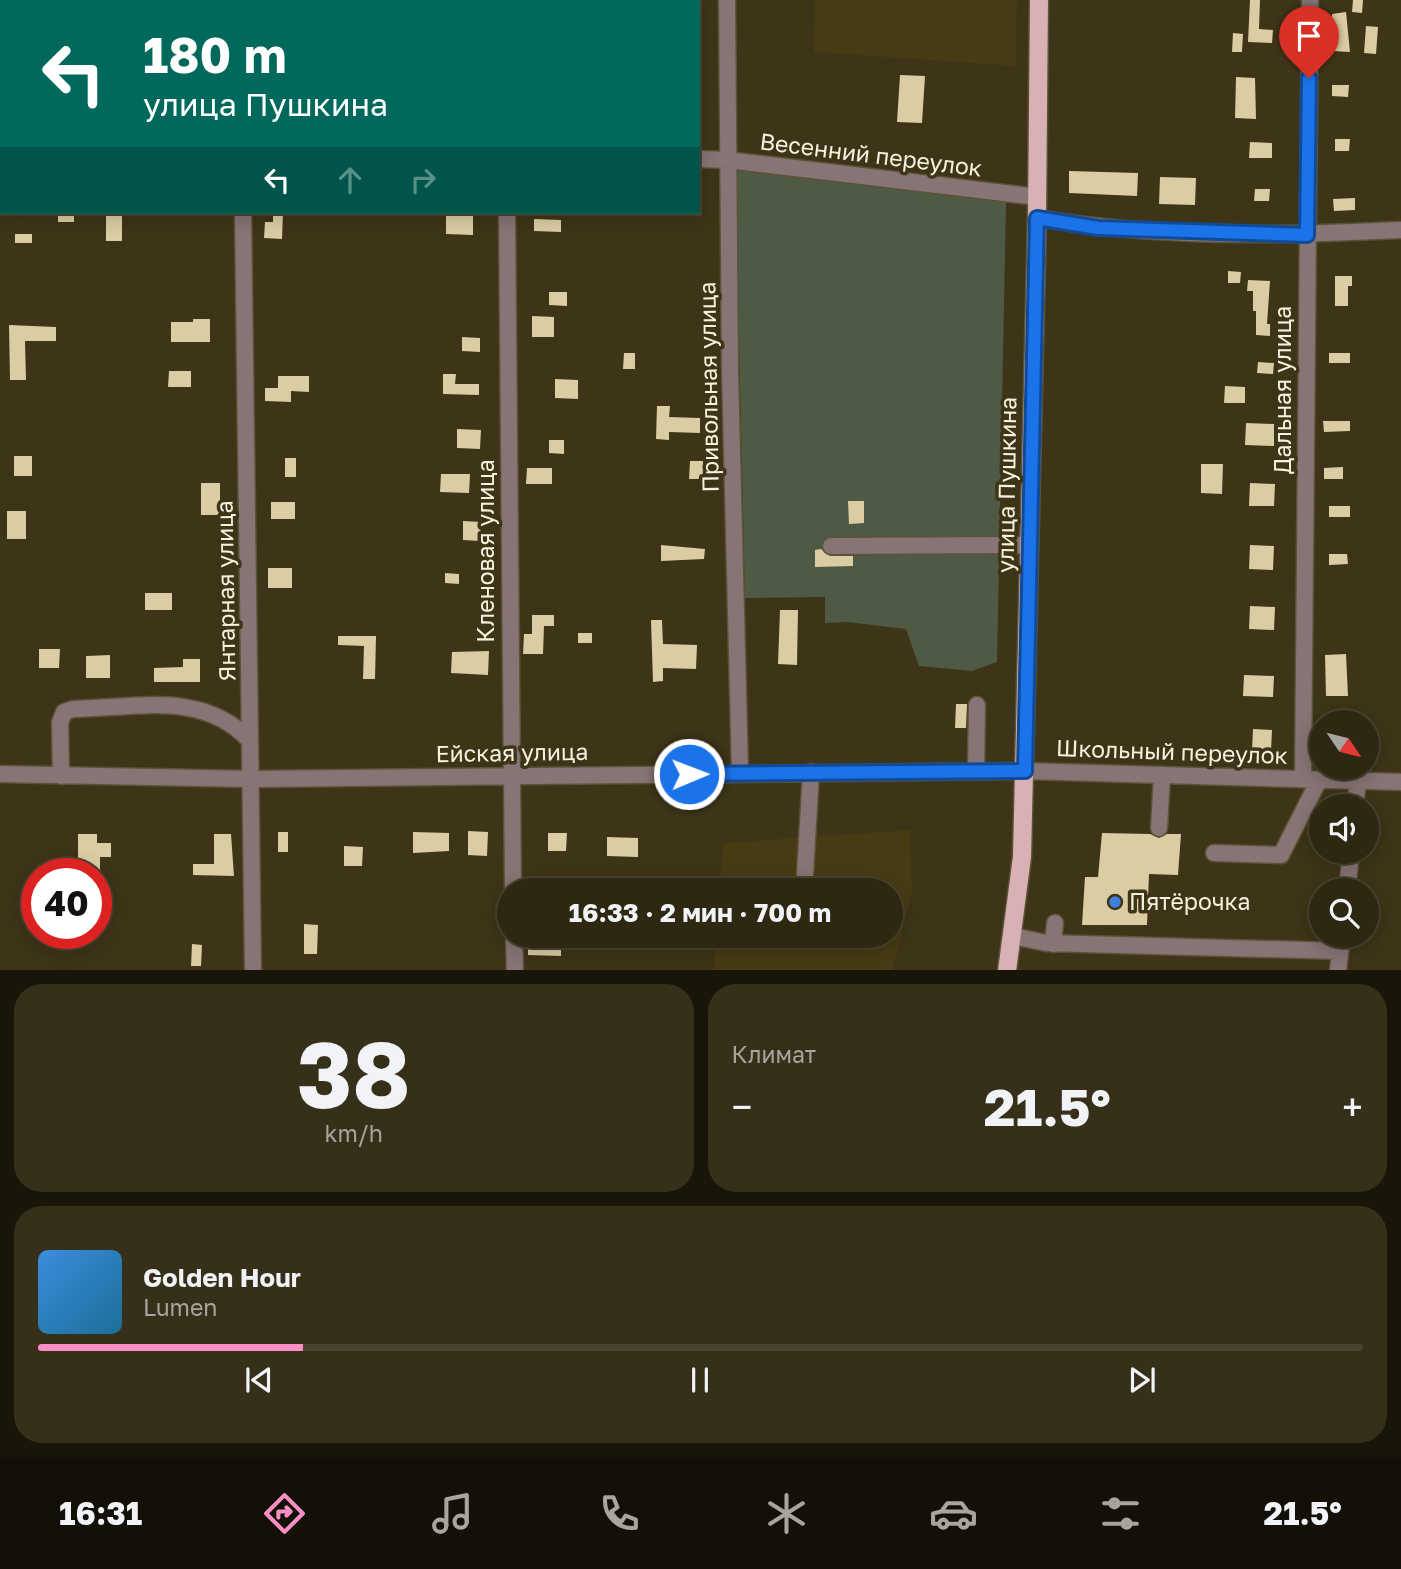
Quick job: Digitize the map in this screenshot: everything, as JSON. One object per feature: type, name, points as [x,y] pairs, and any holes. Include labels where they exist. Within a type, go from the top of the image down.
[{"type":"main road","name":"улица Пушкина","points":[[1007,970],[1022,858],[1025,771],[1038,197],[1039,0]]},
{"type":"street","name":"Привольная улица","points":[[727,0],[730,370],[740,773]]},
{"type":"street","name":"Дальная улица","points":[[1303,779],[1310,0]]},
{"type":"street","name":"Весенний переулок","points":[[700,159],[1038,197]]},
{"type":"street","name":"Янтарная улица","points":[[243,214],[253,970]]},
{"type":"street","name":"Кленовая улица","points":[[507,214],[513,878]]},
{"type":"street","points":[[1037,218],[1098,228],[1307,235],[1401,230]]},
{"type":"street","points":[[831,546],[1030,545]]},
{"type":"street","points":[[976,771],[977,705]]},
{"type":"street","points":[[61,775],[60,723],[64,712],[73,709],[155,706],[213,712],[228,720],[250,741]]},
{"type":"street","name":"Ейская улица","points":[[0,774],[251,779],[1025,771]]},
{"type":"street","name":"Школьный переулок","points":[[1025,771],[1309,779]]},
{"type":"street","points":[[805,878],[811,772]]},
{"type":"street","points":[[1159,828],[1162,775]]},
{"type":"street","points":[[1214,853],[1281,855],[1320,780]]},
{"type":"street","name":"Школьный переулок","points":[[1320,780],[1401,782]]},
{"type":"street","points":[[1356,794],[1358,781]]},
{"type":"street","points":[[1053,944],[1055,923]]},
{"type":"street","points":[[1013,936],[1053,944],[1309,944]]},
{"type":"street","points":[[514,948],[515,970]]},
{"type":"street","points":[[1339,970],[1341,948]]},
{"type":"shaded area","points":[[815,0],[1017,0],[1016,66],[814,52]]},
{"type":"shaded area","points":[[910,830],[912,893],[903,928],[903,878],[721,878],[723,843]]},
{"type":"shaded area","points":[[715,948],[898,948],[892,970],[714,970]]},
{"type":"green space","points":[[739,166],[1006,202],[997,662],[972,671],[919,666],[906,629],[847,622],[825,623],[825,597],[745,598],[735,170]]},
{"type":"building","points":[[1250,0],[1260,0],[1259,29],[1273,30],[1272,43],[1248,42]]},
{"type":"building","points":[[1353,0],[1363,0],[1362,13],[1352,12]]},
{"type":"building","points":[[1346,12],[1350,52],[1332,51],[1332,14]]},
{"type":"building","points":[[1366,26],[1378,27],[1376,54],[1364,53]]},
{"type":"building","points":[[1233,33],[1243,34],[1242,52],[1232,52]]},
{"type":"building","points":[[900,75],[925,76],[922,123],[897,122]]},
{"type":"building","points":[[1236,77],[1255,78],[1256,119],[1235,118]]},
{"type":"building","points":[[1332,85],[1349,85],[1348,97],[1332,96]]},
{"type":"building","points":[[1335,139],[1350,139],[1349,151],[1335,151]]},
{"type":"building","points":[[1250,142],[1272,143],[1272,158],[1249,158]]},
{"type":"building","points":[[1069,171],[1138,173],[1137,196],[1069,193]]},
{"type":"building","points":[[1160,177],[1196,178],[1195,205],[1159,204]]},
{"type":"building","points":[[1255,189],[1270,189],[1269,201],[1254,201]]},
{"type":"building","points":[[1355,198],[1355,210],[1334,211],[1333,199]]},
{"type":"building","points":[[58,214],[74,214],[74,222],[58,222]]},
{"type":"building","points":[[106,214],[122,214],[122,241],[106,241]]},
{"type":"building","points":[[273,214],[283,214],[282,239],[264,238],[265,222],[273,222]]},
{"type":"building","points":[[446,214],[473,214],[473,235],[446,234]]},
{"type":"building","points":[[534,219],[561,220],[561,232],[534,231]]},
{"type":"building","points":[[15,234],[32,234],[32,243],[15,243]]},
{"type":"building","points":[[1228,271],[1241,272],[1240,283],[1228,283]]},
{"type":"building","points":[[1335,276],[1352,276],[1352,286],[1348,286],[1348,306],[1335,306]]},
{"type":"building","points":[[1248,280],[1270,281],[1267,324],[1270,324],[1270,336],[1256,335],[1256,311],[1253,311],[1253,291],[1247,291]]},
{"type":"building","points":[[549,292],[567,292],[567,306],[549,305]]},
{"type":"building","points":[[532,316],[554,317],[554,337],[532,337]]},
{"type":"building","points":[[193,319],[210,319],[210,342],[171,342],[171,322],[193,322]]},
{"type":"building","points":[[9,325],[56,327],[56,341],[25,341],[26,380],[10,380]]},
{"type":"building","points":[[462,337],[480,338],[480,352],[462,351]]},
{"type":"building","points":[[624,353],[635,353],[635,369],[623,369]]},
{"type":"building","points":[[1329,353],[1350,353],[1350,363],[1329,363]]},
{"type":"building","points":[[1258,362],[1274,363],[1273,374],[1257,373]]},
{"type":"building","points":[[169,371],[191,371],[191,387],[168,387]]},
{"type":"building","points":[[443,374],[456,374],[455,384],[479,384],[479,395],[443,394]]},
{"type":"building","points":[[278,376],[309,376],[309,392],[291,391],[291,402],[265,401],[265,388],[278,388]]},
{"type":"building","points":[[555,379],[578,380],[578,399],[555,398]]},
{"type":"building","points":[[1225,386],[1245,387],[1245,403],[1224,403]]},
{"type":"building","points":[[657,406],[670,406],[669,417],[700,418],[700,433],[669,432],[669,440],[656,439]]},
{"type":"building","points":[[1323,421],[1350,421],[1350,431],[1324,432]]},
{"type":"building","points":[[1246,423],[1274,424],[1274,446],[1245,445]]},
{"type":"building","points":[[457,429],[481,430],[480,449],[457,448]]},
{"type":"building","points":[[549,440],[564,440],[564,454],[549,453]]},
{"type":"building","points":[[14,456],[32,456],[32,476],[14,476]]},
{"type":"building","points":[[285,458],[296,458],[296,477],[285,477]]},
{"type":"building","points":[[690,461],[703,461],[703,479],[689,479]]},
{"type":"building","points":[[1201,464],[1223,464],[1222,494],[1201,493]]},
{"type":"building","points":[[1343,467],[1343,479],[1324,479],[1324,468]]},
{"type":"building","points":[[527,468],[552,468],[552,484],[526,484]]},
{"type":"building","points":[[441,474],[470,474],[469,493],[440,492]]},
{"type":"building","points":[[201,483],[220,483],[220,515],[201,515]]},
{"type":"building","points":[[1250,483],[1275,484],[1274,506],[1249,506]]},
{"type":"building","points":[[848,501],[864,501],[864,523],[849,524]]},
{"type":"building","points":[[271,502],[295,502],[295,519],[271,519]]},
{"type":"building","points":[[1329,506],[1350,506],[1350,517],[1329,517]]},
{"type":"building","points":[[7,511],[26,511],[26,539],[7,539]]},
{"type":"building","points":[[463,521],[481,522],[480,541],[463,540]]},
{"type":"building","points":[[661,545],[705,549],[704,559],[661,561]]},
{"type":"building","points":[[1250,545],[1274,546],[1273,570],[1249,569]]},
{"type":"building","points":[[821,549],[830,556],[853,556],[853,566],[815,567],[815,550]]},
{"type":"building","points":[[1329,554],[1347,554],[1348,564],[1329,565]]},
{"type":"building","points":[[268,568],[292,568],[292,588],[268,588]]},
{"type":"building","points":[[445,573],[459,574],[459,584],[445,583]]},
{"type":"building","points":[[145,593],[172,593],[172,610],[145,610]]},
{"type":"building","points":[[1250,606],[1275,607],[1274,630],[1249,629]]},
{"type":"building","points":[[780,610],[798,610],[797,665],[778,664]]},
{"type":"building","points":[[532,615],[554,615],[554,626],[544,626],[543,654],[523,654],[524,634],[532,634]]},
{"type":"building","points":[[651,620],[662,620],[663,644],[697,645],[696,669],[663,668],[663,681],[653,682]]},
{"type":"building","points":[[578,633],[592,633],[592,643],[578,643]]},
{"type":"building","points":[[338,636],[376,636],[375,679],[363,679],[364,646],[338,645]]},
{"type":"building","points":[[39,649],[60,649],[59,668],[39,668]]},
{"type":"building","points":[[489,651],[488,675],[451,673],[452,652]]},
{"type":"building","points":[[1346,654],[1348,696],[1326,696],[1325,655]]},
{"type":"building","points":[[110,655],[110,678],[86,678],[86,656]]},
{"type":"building","points":[[183,659],[200,659],[200,682],[154,682],[154,668],[183,667]]},
{"type":"building","points":[[1244,675],[1274,676],[1273,697],[1243,696]]},
{"type":"building","points":[[956,704],[967,704],[966,728],[955,728]]},
{"type":"building","points":[[1253,729],[1272,730],[1271,751],[1252,750]]},
{"type":"building","points":[[468,831],[488,832],[487,856],[468,855]]},
{"type":"building","points":[[278,832],[288,832],[288,852],[278,852]]},
{"type":"building","points":[[413,832],[449,833],[449,851],[413,853]]},
{"type":"building","points":[[548,833],[567,833],[566,851],[548,851]]},
{"type":"building","points":[[1102,833],[1150,834],[1159,838],[1167,834],[1181,834],[1178,875],[1149,874],[1147,925],[1082,925],[1085,877],[1098,877]]},
{"type":"building","points":[[78,834],[97,834],[97,843],[111,843],[111,857],[78,858]]},
{"type":"building","points":[[214,834],[231,834],[234,876],[193,875],[193,864],[214,864]]},
{"type":"building","points":[[607,837],[638,838],[638,857],[607,856]]},
{"type":"building","points":[[344,846],[363,847],[362,866],[344,866]]},
{"type":"building","points":[[304,924],[318,925],[317,954],[304,954]]},
{"type":"building","points":[[192,944],[202,945],[201,966],[191,966]]},
{"type":"building","points":[[528,948],[561,948],[561,956],[528,955]]},
{"type":"place","name":"Пятёрочка","points":[[1115,902]]},
{"type":"route","points":[[689,774],[1025,771],[1037,218],[1098,228],[1307,235],[1309,78]]}]
